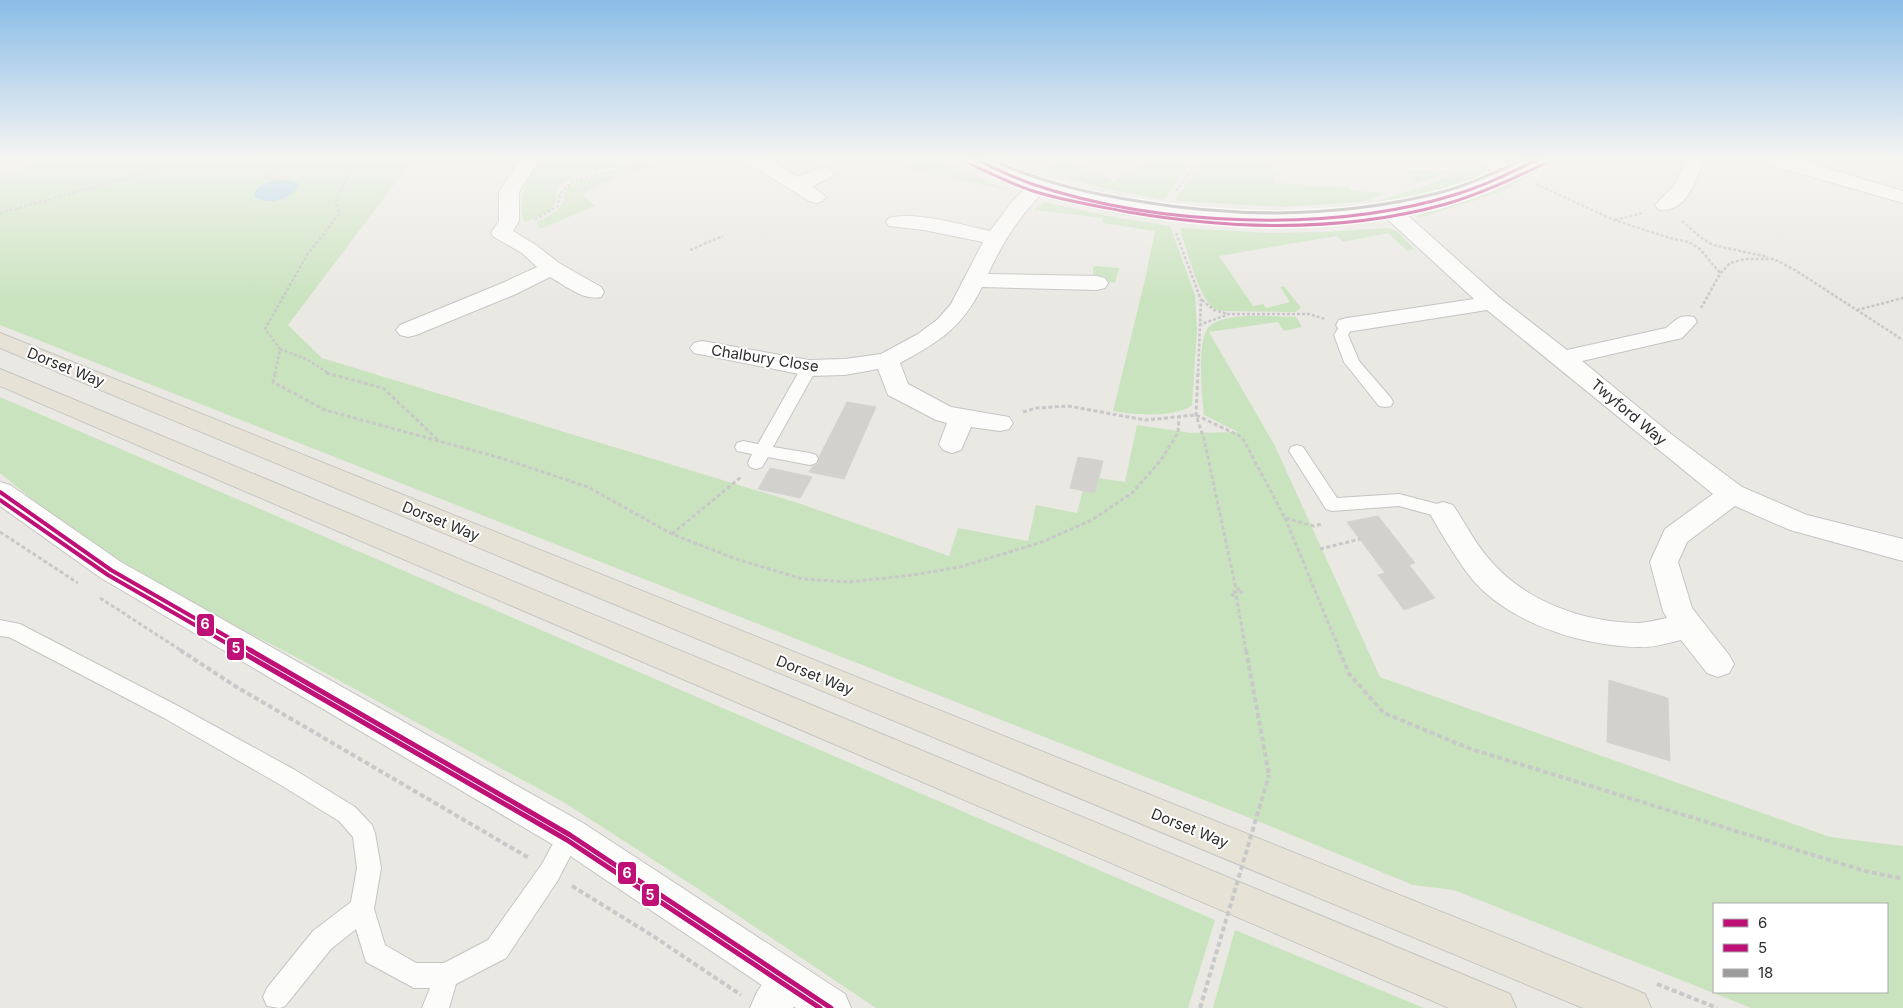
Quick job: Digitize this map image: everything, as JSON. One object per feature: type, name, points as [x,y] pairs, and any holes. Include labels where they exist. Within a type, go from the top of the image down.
[{"type":"highway","name":"Dorset Way","points":[[0,340],[1631,1008]]},
{"type":"highway","points":[[0,377],[1496,1008]]},
{"type":"street","points":[[509,205],[509,221],[500,233],[529,249],[551,268],[593,292]]},
{"type":"street","name":"Chalbury Close","points":[[702,348],[809,368],[845,367],[887,360],[926,338],[946,324],[962,306],[995,238],[1020,205]]},
{"type":"street","points":[[1125,205],[1227,218],[1311,220],[1390,211],[1421,205]]},
{"type":"street","name":"Twyford Way","points":[[1390,211],[1492,303],[1732,494],[1800,522],[1903,550]]},
{"type":"street","points":[[896,222],[924,224],[995,238]]},
{"type":"street","points":[[408,330],[508,289],[551,268]]},
{"type":"street","points":[[975,280],[1097,283]]},
{"type":"street","points":[[426,301],[443,316]]},
{"type":"street","points":[[1347,325],[1492,303]]},
{"type":"street","points":[[1563,358],[1674,333],[1686,322]]},
{"type":"street","points":[[887,360],[897,389],[945,414],[1000,423]]},
{"type":"street","points":[[952,444],[962,418]]},
{"type":"street","points":[[0,492],[111,570],[570,835],[767,995],[831,1008]]},
{"type":"street","points":[[1718,664],[1688,627],[1678,611],[1664,562],[1675,536],[1732,494]]},
{"type":"street","points":[[1443,512],[1479,567],[1507,594],[1550,618],[1597,631],[1641,636],[1688,627]]},
{"type":"lane","points":[[1347,325],[1341,335],[1352,362],[1385,402]]},
{"type":"lane","points":[[760,457],[809,368]]},
{"type":"lane","points":[[743,447],[760,457],[810,459]]},
{"type":"lane","points":[[1297,451],[1332,505],[1399,500],[1443,512]]},
{"type":"lane","points":[[0,628],[14,630],[171,712],[347,814],[364,833],[369,868],[362,909],[375,953],[414,975],[446,976],[497,949],[550,872],[570,835]]},
{"type":"lane","points":[[276,997],[322,940],[362,909]]},
{"type":"lane","points":[[435,1008],[438,1004],[446,976]]},
{"type":"path","points":[[0,213],[29,205]]},
{"type":"path","points":[[337,205],[339,214],[308,255],[265,329],[280,349],[306,359],[326,373],[383,388],[438,440]]},
{"type":"path","points":[[500,233],[551,212],[558,205]]},
{"type":"path","points":[[1579,205],[1614,220],[1670,238],[1689,242],[1696,246],[1720,274]]},
{"type":"path","points":[[1614,220],[1665,206],[1707,242],[1726,248],[1754,252],[1795,270],[1903,340]]},
{"type":"path","points":[[1175,232],[1201,300],[1210,309],[1218,313],[1229,314],[1309,314],[1347,325]]},
{"type":"path","points":[[690,250],[722,236]]},
{"type":"path","points":[[1696,246],[1707,242]]},
{"type":"path","points":[[1686,322],[1704,305],[1720,274],[1730,263],[1746,259],[1774,260]]},
{"type":"path","points":[[1856,310],[1903,298]]},
{"type":"path","points":[[1200,1008],[1269,775],[1236,595],[1232,595],[1232,592],[1242,592],[1241,589],[1236,588],[1204,439],[1196,415],[1201,300]]},
{"type":"path","points":[[1199,325],[1229,314]]},
{"type":"path","points":[[280,349],[273,382],[325,410],[501,458],[588,486],[672,534],[736,559],[803,579],[849,582],[913,575],[960,567],[1042,542],[1092,520],[1133,492],[1161,460],[1178,433],[1179,418]]},
{"type":"path","points":[[1000,423],[1007,418],[1036,408],[1068,406],[1145,420],[1196,415],[1242,437],[1285,518],[1350,674],[1384,713],[1471,749],[1865,871],[1903,878]]},
{"type":"path","points":[[672,534],[760,457]]},
{"type":"path","points":[[1285,518],[1314,526]]},
{"type":"path","points":[[0,532],[81,585]]},
{"type":"path","points":[[1320,549],[1360,539]]},
{"type":"path","points":[[97,596],[235,686],[508,844]]},
{"type":"path","points":[[581,892],[653,936],[767,995]]},
{"type":"green space","points":[[0,205],[379,205],[288,325],[322,358],[801,504],[949,556],[958,528],[1028,541],[1036,505],[1077,513],[1083,490],[1095,492],[1099,478],[1125,482],[1137,425],[1191,433],[1238,432],[1204,415],[1201,354],[1206,332],[1210,326],[1228,318],[1251,316],[1296,317],[1302,327],[1284,331],[1278,322],[1209,332],[1275,446],[1380,677],[1830,837],[1903,846],[1903,1008],[1751,1008],[1713,993],[1888,993],[1888,903],[1713,903],[1713,993],[1454,890],[1413,885],[1265,824],[0,325]]},
{"type":"green space","points":[[522,205],[554,205],[543,214],[524,222]]},
{"type":"green space","points":[[561,205],[595,206],[540,229],[537,222],[557,211]]},
{"type":"green space","points":[[1040,205],[1058,205],[1113,217],[1170,226],[1195,295],[1197,329],[1192,405],[1176,412],[1165,414],[1131,414],[1113,411],[1155,231],[1102,223],[1103,218],[1033,210]]},
{"type":"green space","points":[[1077,205],[1095,205],[1167,218],[1161,221]]},
{"type":"green space","points":[[1177,205],[1214,208],[1306,210],[1353,205],[1377,205],[1332,210],[1270,212],[1208,210],[1177,207]]},
{"type":"green space","points":[[1248,205],[1313,205],[1282,207]]},
{"type":"green space","points":[[1450,205],[1460,205],[1419,218],[1416,216]]},
{"type":"green space","points":[[1389,228],[1398,232],[1414,249],[1407,251],[1388,233],[1343,242],[1337,236],[1219,256],[1253,306],[1263,304],[1266,308],[1290,302],[1280,287],[1284,286],[1301,308],[1295,312],[1223,311],[1212,307],[1202,292],[1180,229],[1268,233]]},
{"type":"green space","points":[[1093,267],[1119,268],[1115,283],[1093,279]]},
{"type":"green space","points":[[0,397],[1215,920],[1188,1008],[876,1008],[703,892],[565,803],[294,656],[167,591],[89,546],[0,473]]},
{"type":"green space","points":[[1235,930],[1424,1008],[1213,1008]]},
{"type":"building","points":[[847,402],[876,407],[844,479],[809,472],[813,466],[818,464],[819,457]]},
{"type":"building","points":[[1078,457],[1103,461],[1095,493],[1070,488]]},
{"type":"building","points":[[770,468],[812,477],[800,498],[758,489]]},
{"type":"building","points":[[1378,516],[1415,563],[1409,565],[1435,598],[1404,610],[1378,575],[1385,573],[1347,522]]},
{"type":"building","points":[[1609,680],[1668,698],[1670,761],[1607,742]]},
{"type":"transit line","name":"5","points":[[1091,205],[1196,221],[1280,226],[1364,221],[1442,205]]},
{"type":"transit line","name":"6","points":[[1117,205],[1188,215],[1240,219],[1344,216],[1412,205]]},
{"type":"transit line","name":"18","points":[[1158,205],[1240,213],[1322,212],[1379,205]]},
{"type":"transit line","name":"6","points":[[0,492],[111,570],[570,835],[831,1008]]},
{"type":"transit line","name":"5","points":[[0,500],[108,575],[567,840],[820,1008]]}]
